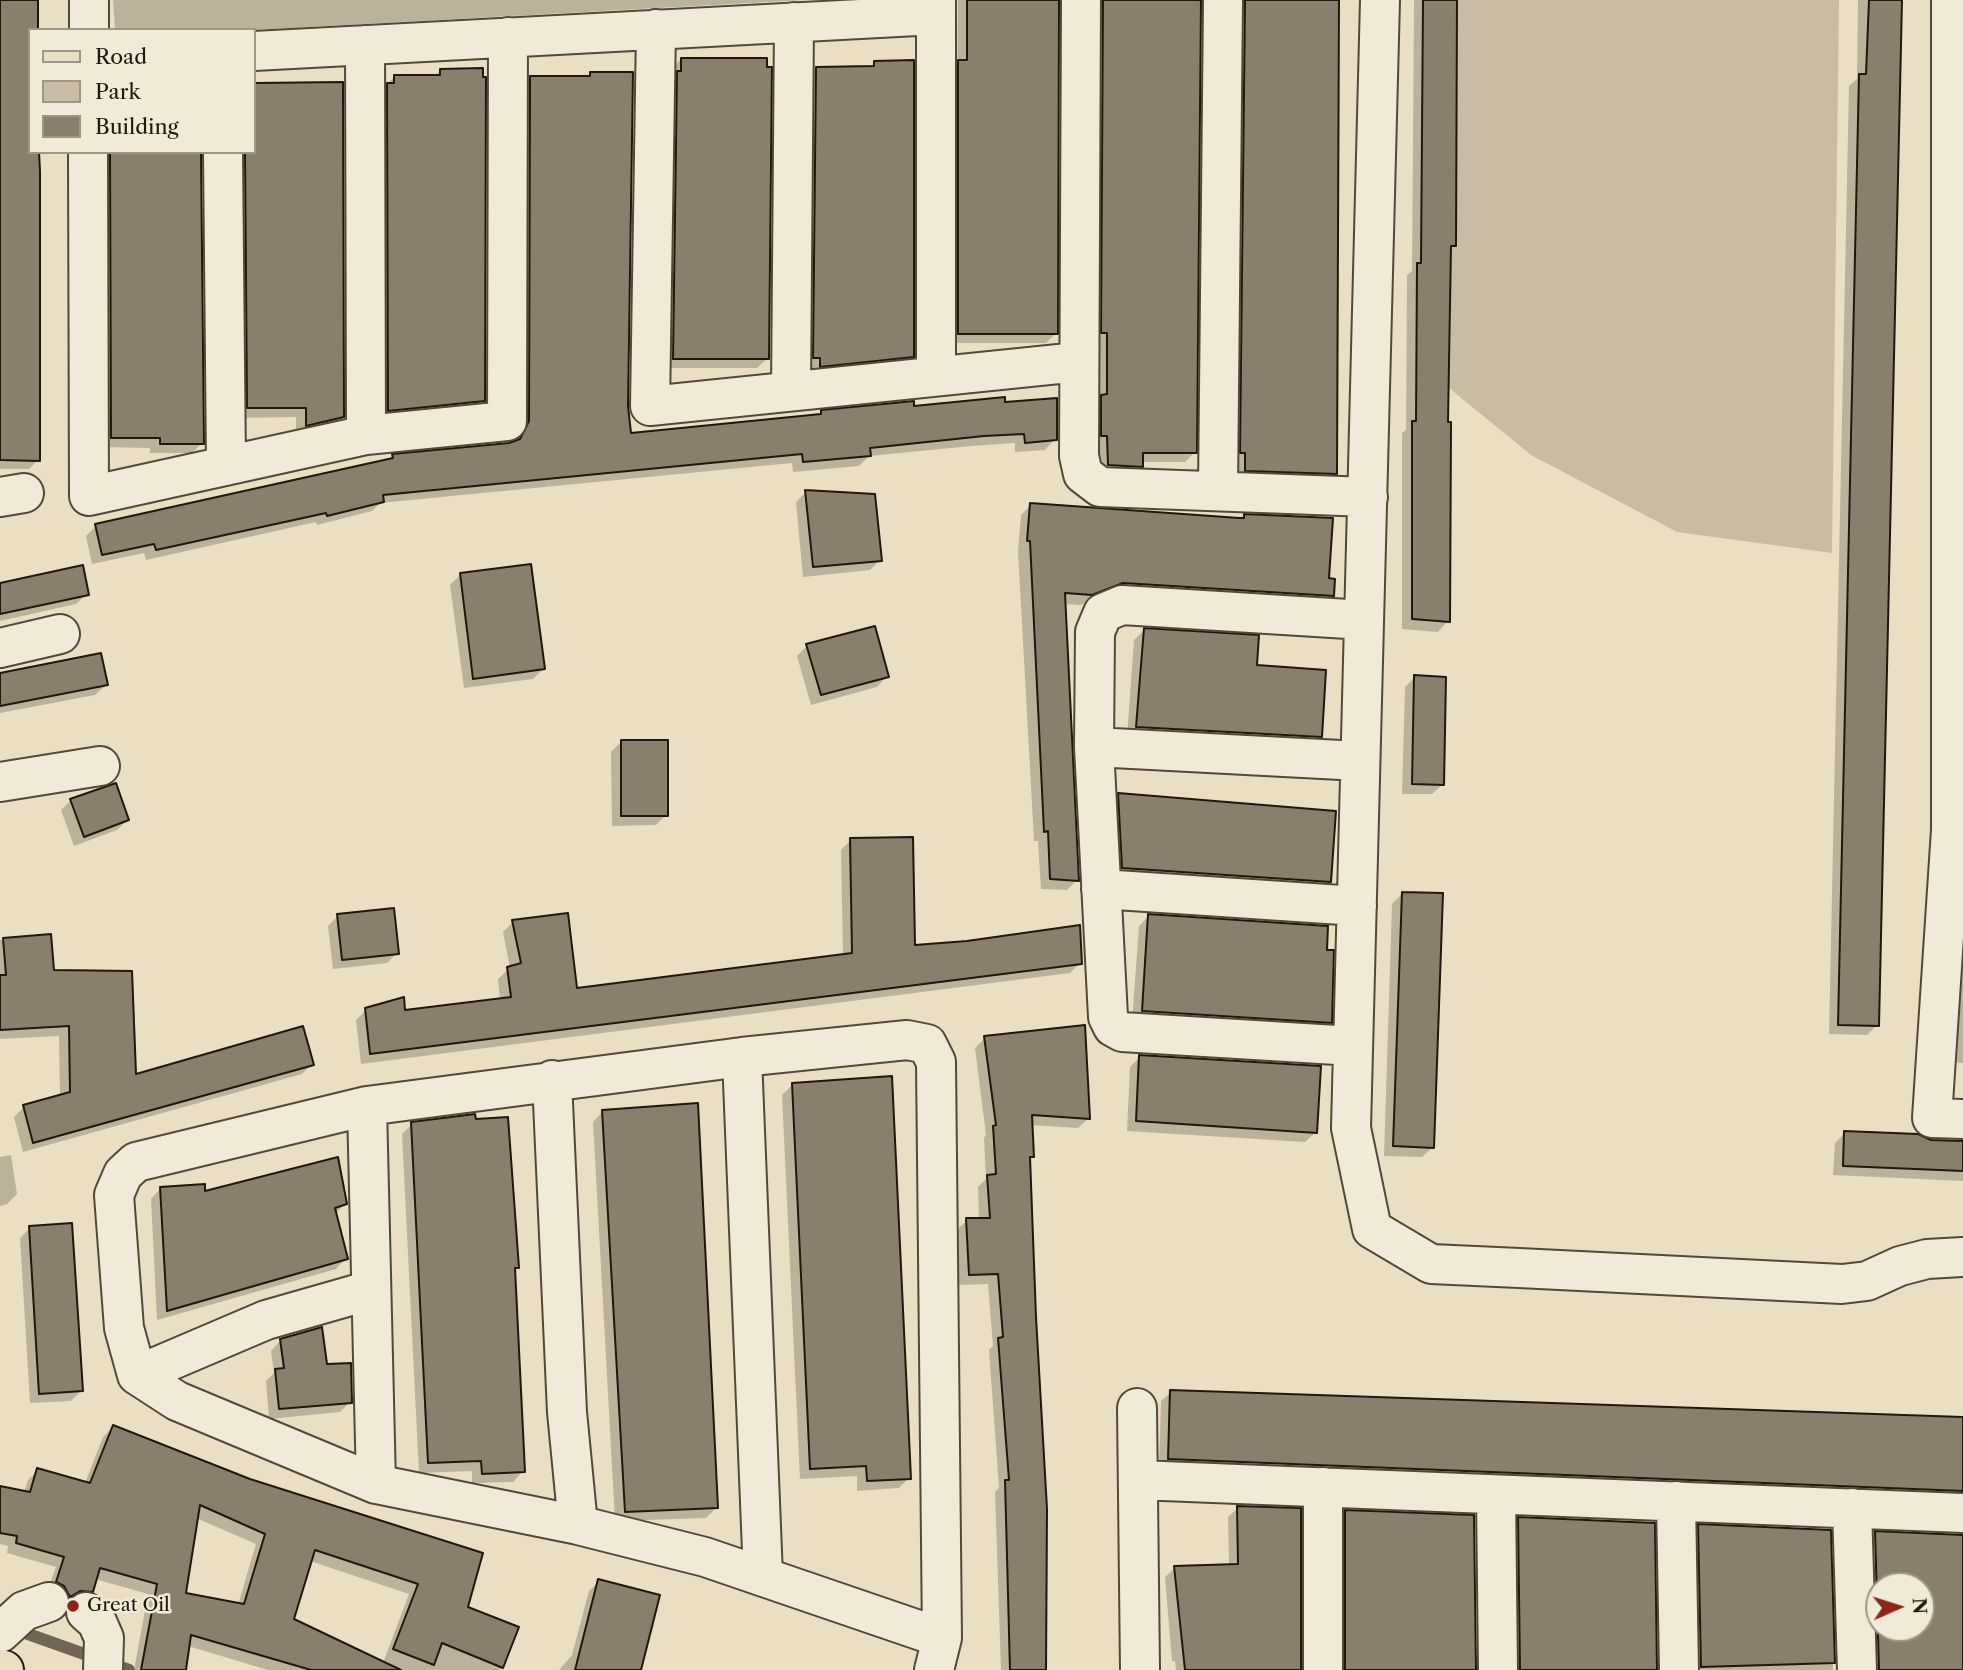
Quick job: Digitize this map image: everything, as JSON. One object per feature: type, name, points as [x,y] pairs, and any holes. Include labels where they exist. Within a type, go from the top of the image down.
[{"type":"street","points":[[89,0],[89,28]]},
{"type":"street","points":[[1080,0],[1078,362],[1079,456],[1083,474],[1100,486],[1367,497]]},
{"type":"street","points":[[1218,490],[1223,0]]},
{"type":"street","points":[[1380,0],[1351,1128],[1372,1228],[1431,1264],[1842,1284],[1867,1281],[1900,1266],[1927,1259],[1963,1258]]},
{"type":"street","points":[[1951,0],[1957,119],[1957,830],[1931,1118],[1963,1119]]},
{"type":"street","points":[[256,51],[794,22],[936,7],[936,376]]},
{"type":"street","points":[[791,391],[794,22]]},
{"type":"street","points":[[656,29],[650,405],[1078,362]]},
{"type":"street","points":[[88,154],[89,496],[366,435],[507,421],[508,37]]},
{"type":"street","points":[[365,45],[366,435]]},
{"type":"street","points":[[223,154],[226,466]]},
{"type":"street","points":[[1353,1046],[1122,1032],[1113,1027],[1108,1017],[1094,747],[1095,632],[1103,613],[1122,605],[1364,620]]},
{"type":"street","points":[[0,648],[60,634]]},
{"type":"street","points":[[1094,747],[1360,761]]},
{"type":"street","points":[[0,782],[100,766]]},
{"type":"street","points":[[1101,889],[1357,906]]},
{"type":"street","points":[[907,1040],[927,1044],[936,1062],[938,1654],[763,1576],[705,1557],[578,1525],[376,1484],[177,1401],[137,1375],[124,1328],[114,1195],[123,1174],[136,1162],[367,1106],[552,1080],[907,1040]]},
{"type":"street","points":[[742,1057],[763,1576]]},
{"type":"street","points":[[552,1080],[567,1412],[578,1525]]},
{"type":"street","points":[[367,1106],[376,1484]]},
{"type":"street","points":[[137,1375],[266,1320],[371,1290]]},
{"type":"street","points":[[1137,1408],[1140,1670]]},
{"type":"street","points":[[1138,1480],[1963,1513]]},
{"type":"street","points":[[1323,1487],[1323,1670]]},
{"type":"street","points":[[1496,1494],[1497,1670]]},
{"type":"street","points":[[1676,1501],[1679,1670]]},
{"type":"street","points":[[1852,1508],[1857,1670]]},
{"type":"street","points":[[0,1633],[24,1611],[49,1602]]},
{"type":"street","points":[[86,1612],[97,1622],[104,1638],[103,1670]]},
{"type":"green space","points":[[1446,0],[1839,0],[1832,553],[1677,532],[1531,455],[1438,379]]},
{"type":"building","points":[[0,0],[38,0],[38,28],[28,28],[28,154],[39,154],[40,171],[40,461],[0,460]]},
{"type":"building","points":[[967,0],[1059,0],[1058,334],[958,334],[958,60],[967,60]]},
{"type":"building","points":[[1103,0],[1201,0],[1197,453],[1143,453],[1143,467],[1108,465],[1107,436],[1101,436],[1101,395],[1107,394],[1107,333],[1101,333]]},
{"type":"building","points":[[1245,0],[1339,0],[1337,474],[1245,471],[1245,453],[1240,453]]},
{"type":"building","points":[[1423,0],[1457,0],[1456,246],[1451,246],[1448,422],[1451,422],[1450,622],[1412,619],[1412,421],[1416,421],[1417,263],[1421,263]]},
{"type":"building","points":[[1869,0],[1902,0],[1879,1026],[1838,1025],[1859,74],[1866,74]]},
{"type":"building","points":[[681,58],[767,58],[767,67],[772,67],[769,359],[673,359],[677,71],[681,71]]},
{"type":"building","points":[[914,60],[914,357],[820,367],[820,358],[813,358],[816,67],[874,66],[874,61]]},
{"type":"building","points":[[483,68],[483,77],[486,77],[485,401],[388,411],[387,83],[394,83],[394,75],[440,75],[440,69]]},
{"type":"building","points":[[590,72],[633,72],[628,406],[631,433],[821,414],[821,410],[914,401],[914,406],[1005,397],[1005,402],[1057,398],[1057,440],[1025,443],[1024,434],[984,436],[870,448],[871,456],[803,462],[802,454],[383,495],[384,502],[327,516],[326,513],[156,550],[154,544],[102,555],[95,524],[393,458],[392,454],[509,443],[520,439],[529,421],[530,76],[590,76]]},
{"type":"building","points":[[343,82],[344,417],[306,426],[306,408],[247,408],[245,154],[256,154],[256,83]]},
{"type":"building","points":[[110,154],[201,154],[204,444],[160,444],[160,438],[111,438]]},
{"type":"building","points":[[805,490],[875,494],[882,561],[813,567]]},
{"type":"building","points":[[1030,503],[1239,518],[1244,518],[1244,514],[1333,518],[1329,578],[1335,579],[1334,596],[1123,583],[1092,595],[1065,593],[1079,881],[1050,879],[1048,831],[1044,832],[1030,541],[1027,541]]},
{"type":"building","points":[[531,564],[545,669],[473,679],[460,573]]},
{"type":"building","points":[[83,565],[89,595],[0,614],[0,583]]},
{"type":"building","points":[[875,626],[889,677],[821,695],[806,644]]},
{"type":"building","points":[[1144,628],[1259,635],[1257,665],[1326,670],[1322,737],[1136,727]]},
{"type":"building","points":[[101,653],[108,685],[0,706],[0,673]]},
{"type":"building","points":[[1414,675],[1446,677],[1444,785],[1412,784]]},
{"type":"building","points":[[621,740],[668,740],[668,816],[621,816]]},
{"type":"building","points":[[116,783],[129,820],[84,837],[70,799]]},
{"type":"building","points":[[1118,793],[1336,811],[1331,882],[1122,868]]},
{"type":"building","points":[[913,837],[915,945],[967,941],[1080,925],[1082,964],[370,1054],[365,1008],[404,997],[405,1010],[511,997],[507,967],[521,963],[512,920],[568,913],[577,988],[852,953],[850,838]]},
{"type":"building","points":[[1402,892],[1443,893],[1434,1148],[1393,1146]]},
{"type":"building","points":[[394,908],[399,954],[342,960],[337,914]]},
{"type":"building","points":[[1148,914],[1328,926],[1327,950],[1334,950],[1332,1023],[1142,1011]]},
{"type":"building","points":[[51,934],[54,970],[132,971],[136,1074],[303,1026],[314,1065],[33,1143],[23,1105],[70,1092],[69,1026],[0,1030],[0,975],[6,975],[3,938]]},
{"type":"building","points":[[1085,1025],[1090,1119],[1032,1115],[1034,1157],[1030,1157],[1036,1317],[1047,1509],[1046,1670],[1010,1670],[1005,1480],[1009,1480],[998,1338],[1003,1337],[998,1274],[969,1275],[966,1218],[990,1218],[987,1175],[996,1174],[993,1126],[996,1125],[984,1036]]},
{"type":"building","points":[[1139,1055],[1321,1066],[1317,1133],[1136,1121]]},
{"type":"building","points":[[892,1076],[911,1479],[867,1481],[866,1466],[810,1469],[792,1083]]},
{"type":"building","points":[[698,1103],[718,1508],[625,1512],[602,1110]]},
{"type":"building","points":[[475,1114],[476,1119],[508,1117],[519,1268],[515,1268],[525,1472],[482,1474],[481,1461],[428,1463],[411,1122]]},
{"type":"building","points":[[1844,1131],[1918,1134],[1931,1140],[1963,1141],[1963,1171],[1843,1166]]},
{"type":"building","points":[[338,1157],[347,1204],[335,1208],[348,1259],[167,1311],[160,1187],[205,1184],[205,1191]]},
{"type":"building","points":[[72,1223],[83,1391],[39,1394],[29,1226]]},
{"type":"building","points":[[322,1327],[327,1364],[351,1363],[352,1403],[279,1409],[275,1369],[284,1368],[280,1339]]},
{"type":"building","points":[[1170,1390],[1963,1417],[1963,1491],[1168,1459]]},
{"type":"building","points":[[113,1425],[250,1479],[483,1553],[468,1607],[519,1627],[503,1668],[442,1643],[434,1665],[393,1649],[418,1584],[315,1550],[294,1619],[401,1670],[311,1670],[191,1635],[186,1670],[141,1670],[157,1584],[100,1568],[93,1592],[80,1591],[70,1597],[64,1586],[56,1582],[64,1557],[16,1543],[17,1536],[0,1533],[0,1486],[30,1492],[37,1468],[90,1483]],"holes":[[[200,1505],[265,1534],[244,1604],[186,1593]]]},
{"type":"building","points":[[1237,1506],[1301,1508],[1301,1670],[1185,1670],[1174,1566],[1238,1564]]},
{"type":"building","points":[[1345,1510],[1474,1515],[1476,1670],[1345,1670]]},
{"type":"building","points":[[1518,1517],[1655,1523],[1657,1670],[1520,1670]]},
{"type":"building","points":[[1698,1524],[1831,1530],[1835,1663],[1701,1667]]},
{"type":"building","points":[[1875,1531],[1963,1535],[1963,1670],[1879,1670],[1878,1642],[1935,1642],[1935,1572],[1876,1572]]},
{"type":"building","points":[[598,1579],[660,1595],[641,1670],[575,1670]]},
{"type":"waterway","points":[[14,1629],[129,1670]]},
{"type":"place","name":"Great Oil","points":[[73,1606]]}]
